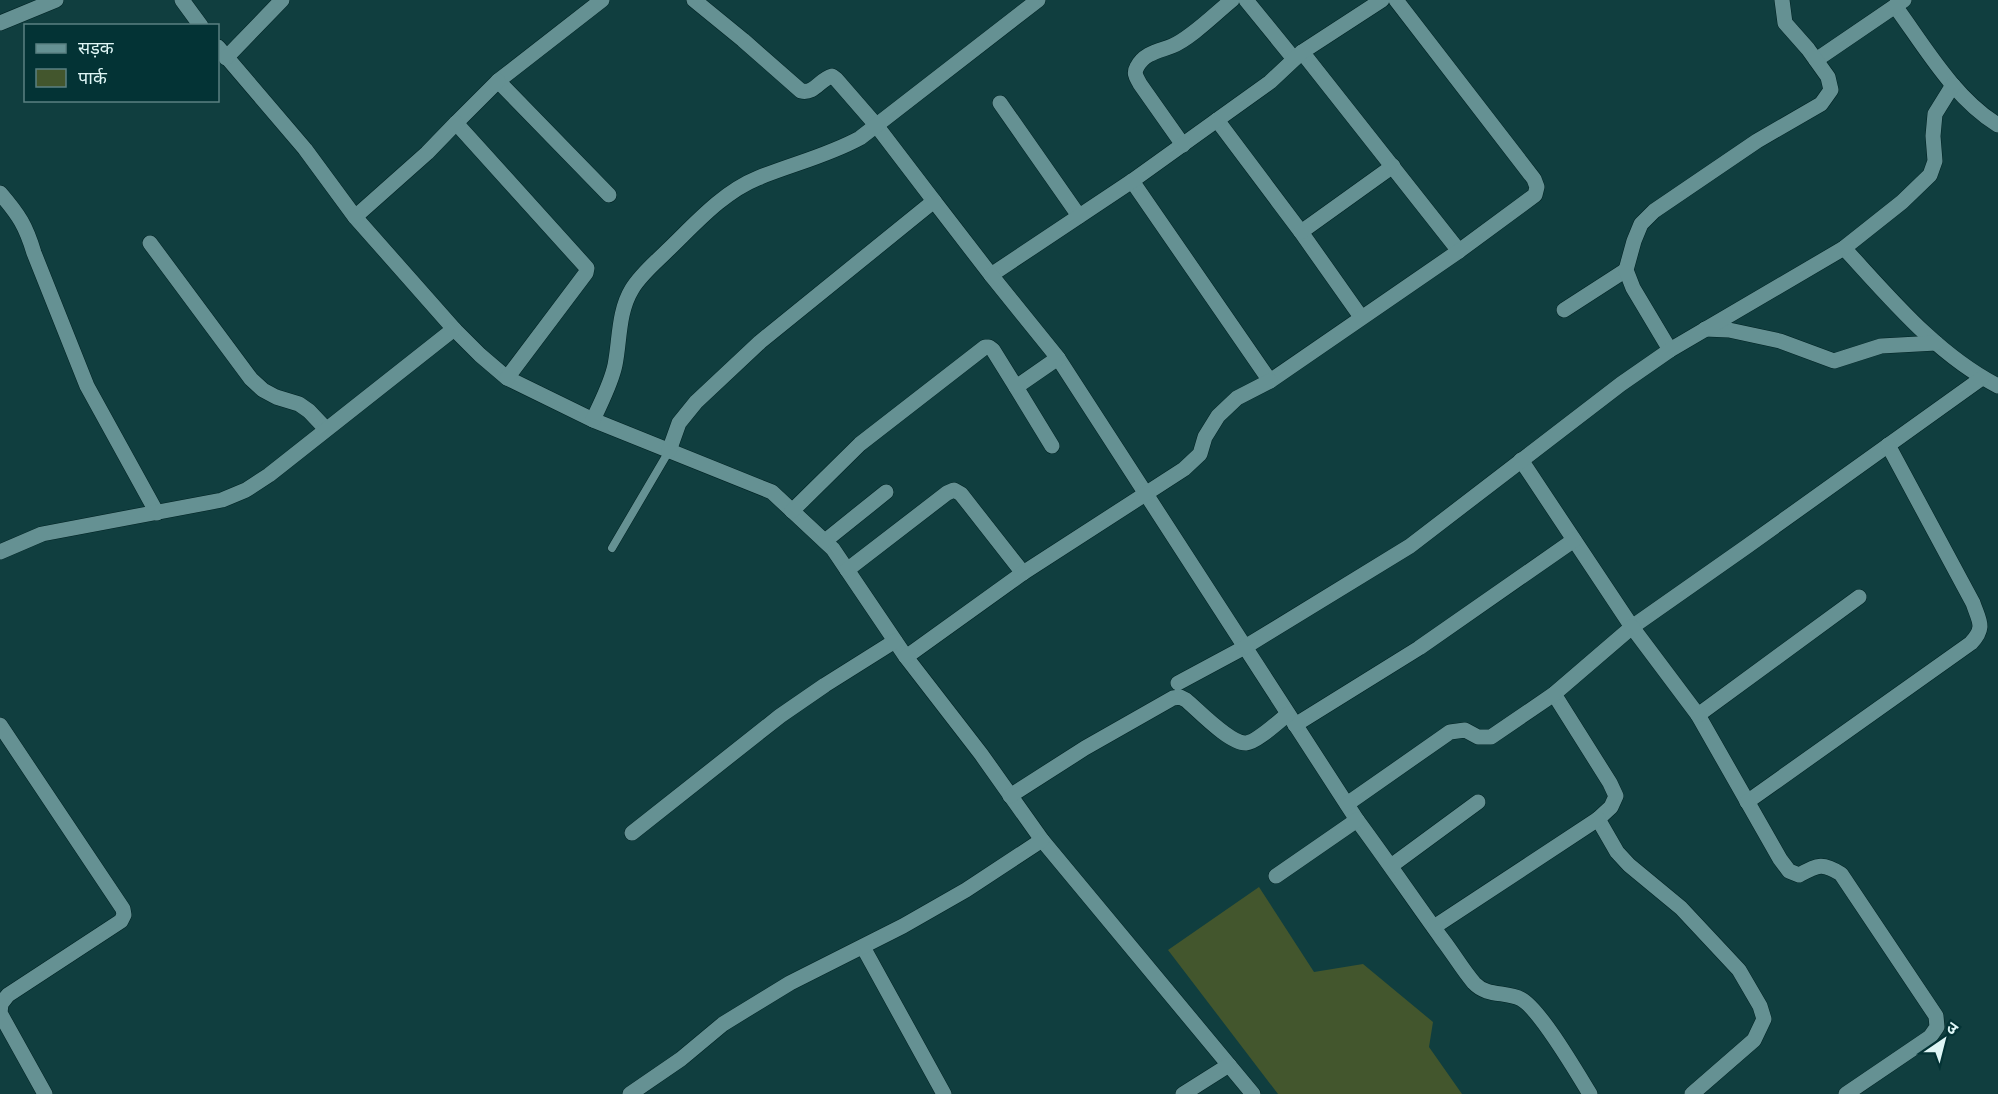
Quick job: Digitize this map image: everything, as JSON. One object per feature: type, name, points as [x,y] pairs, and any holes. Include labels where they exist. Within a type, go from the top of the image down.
[{"type":"street","points":[[0,23],[56,0]]},
{"type":"street","points":[[182,0],[200,24]]},
{"type":"street","points":[[282,0],[222,53],[305,149],[355,217],[454,329],[507,378],[593,420],[772,492],[833,549],[906,657],[981,754],[1042,840],[1253,1094]]},
{"type":"street","points":[[355,217],[427,153],[498,81],[602,0]]},
{"type":"street","points":[[694,0],[801,91],[812,90],[827,77],[832,76],[876,125],[1058,358],[1357,820],[1434,927],[1476,984],[1489,993],[1519,998],[1529,1005],[1590,1094]]},
{"type":"street","points":[[593,420],[612,374],[623,309],[631,290],[644,274],[701,219],[756,178],[837,150],[860,138],[1038,0]]},
{"type":"street","points":[[1183,145],[1140,84],[1135,70],[1138,64],[1155,51],[1173,46],[1183,40],[1232,0]]},
{"type":"street","points":[[1246,0],[1298,55],[1393,166],[1459,251]]},
{"type":"street","points":[[991,275],[1183,145],[1270,82],[1298,55],[1382,0]]},
{"type":"street","points":[[906,657],[1023,573],[1184,469],[1200,454],[1205,437],[1218,416],[1236,398],[1270,381],[1459,251],[1535,195],[1538,188],[1534,179],[1396,0]]},
{"type":"street","points":[[1564,310],[1626,270],[1641,224],[1654,211],[1757,141],[1821,104],[1832,90],[1828,77],[1785,23],[1782,0]]},
{"type":"street","points":[[1816,60],[1900,3],[1953,85],[1985,117],[1998,125]]},
{"type":"street","points":[[498,81],[609,195]]},
{"type":"street","points":[[1178,683],[1245,647],[1410,546],[1621,384],[1670,350],[1844,248],[1902,202],[1930,175],[1935,162],[1933,136],[1935,114],[1953,85]]},
{"type":"street","points":[[1000,104],[1079,216]]},
{"type":"street","points":[[1217,120],[1361,317]]},
{"type":"street","points":[[456,123],[587,268],[586,273],[507,378]]},
{"type":"street","points":[[1301,232],[1393,166]]},
{"type":"street","points":[[1131,181],[1270,381]]},
{"type":"street","points":[[0,193],[17,213],[27,231],[87,386],[157,513]]},
{"type":"street","points":[[669,452],[679,423],[696,402],[752,350],[934,201]]},
{"type":"street","points":[[150,243],[251,379],[263,390],[276,397],[299,404],[326,429]]},
{"type":"street","points":[[1844,248],[1899,308],[1936,343],[1982,378],[1998,386]]},
{"type":"street","points":[[1626,270],[1633,288],[1670,350]]},
{"type":"street","points":[[0,552],[42,534],[222,500],[246,490],[269,475],[454,329]]},
{"type":"street","points":[[1705,329],[1730,330],[1780,341],[1834,361],[1881,346],[1936,343]]},
{"type":"street","points":[[792,512],[860,444],[985,347],[993,350],[1052,446]]},
{"type":"street","points":[[1016,387],[1058,358]]},
{"type":"street","points":[[1347,804],[1450,732],[1465,730],[1478,737],[1491,737],[1554,694],[1632,627],[1982,378]]},
{"type":"street","points":[[1748,802],[1971,643],[1979,634],[1981,626],[1973,603],[1888,445]]},
{"type":"street","points":[[1521,460],[1632,627],[1698,715],[1780,859],[1789,871],[1799,875],[1816,866],[1829,866],[1841,874],[1936,1016],[1937,1027],[1930,1037],[1846,1094]]},
{"type":"street","points":[[847,570],[954,490],[961,494],[1023,573]]},
{"type":"street","points":[[825,542],[886,492]]},
{"type":"street","points":[[1010,796],[1085,748],[1173,698],[1180,697],[1186,700],[1233,739],[1245,743],[1255,739],[1419,648],[1574,540]]},
{"type":"street","points":[[1698,715],[1859,597]]},
{"type":"street","points":[[632,833],[780,716],[895,640]]},
{"type":"street","points":[[1434,927],[1598,819],[1611,807],[1616,796],[1610,783],[1554,694]]},
{"type":"street","points":[[0,724],[105,880],[123,909],[124,915],[121,921],[8,995],[1,1004],[0,1013],[45,1094]]},
{"type":"street","points":[[1391,866],[1478,802]]},
{"type":"street","points":[[1598,819],[1617,852],[1629,865],[1681,908],[1739,970],[1760,1006],[1764,1019],[1754,1040],[1692,1094]]},
{"type":"street","points":[[1276,876],[1357,820]]},
{"type":"street","points":[[630,1094],[681,1059],[723,1024],[790,984],[903,926],[966,890],[1042,840]]},
{"type":"street","points":[[863,947],[944,1094]]},
{"type":"street","points":[[1183,1094],[1228,1065]]},
{"type":"lane","points":[[612,548],[669,452]]},
{"type":"green space","points":[[1259,887],[1314,972],[1363,964],[1433,1022],[1429,1047],[1462,1094],[1278,1094],[1168,950]]}]
